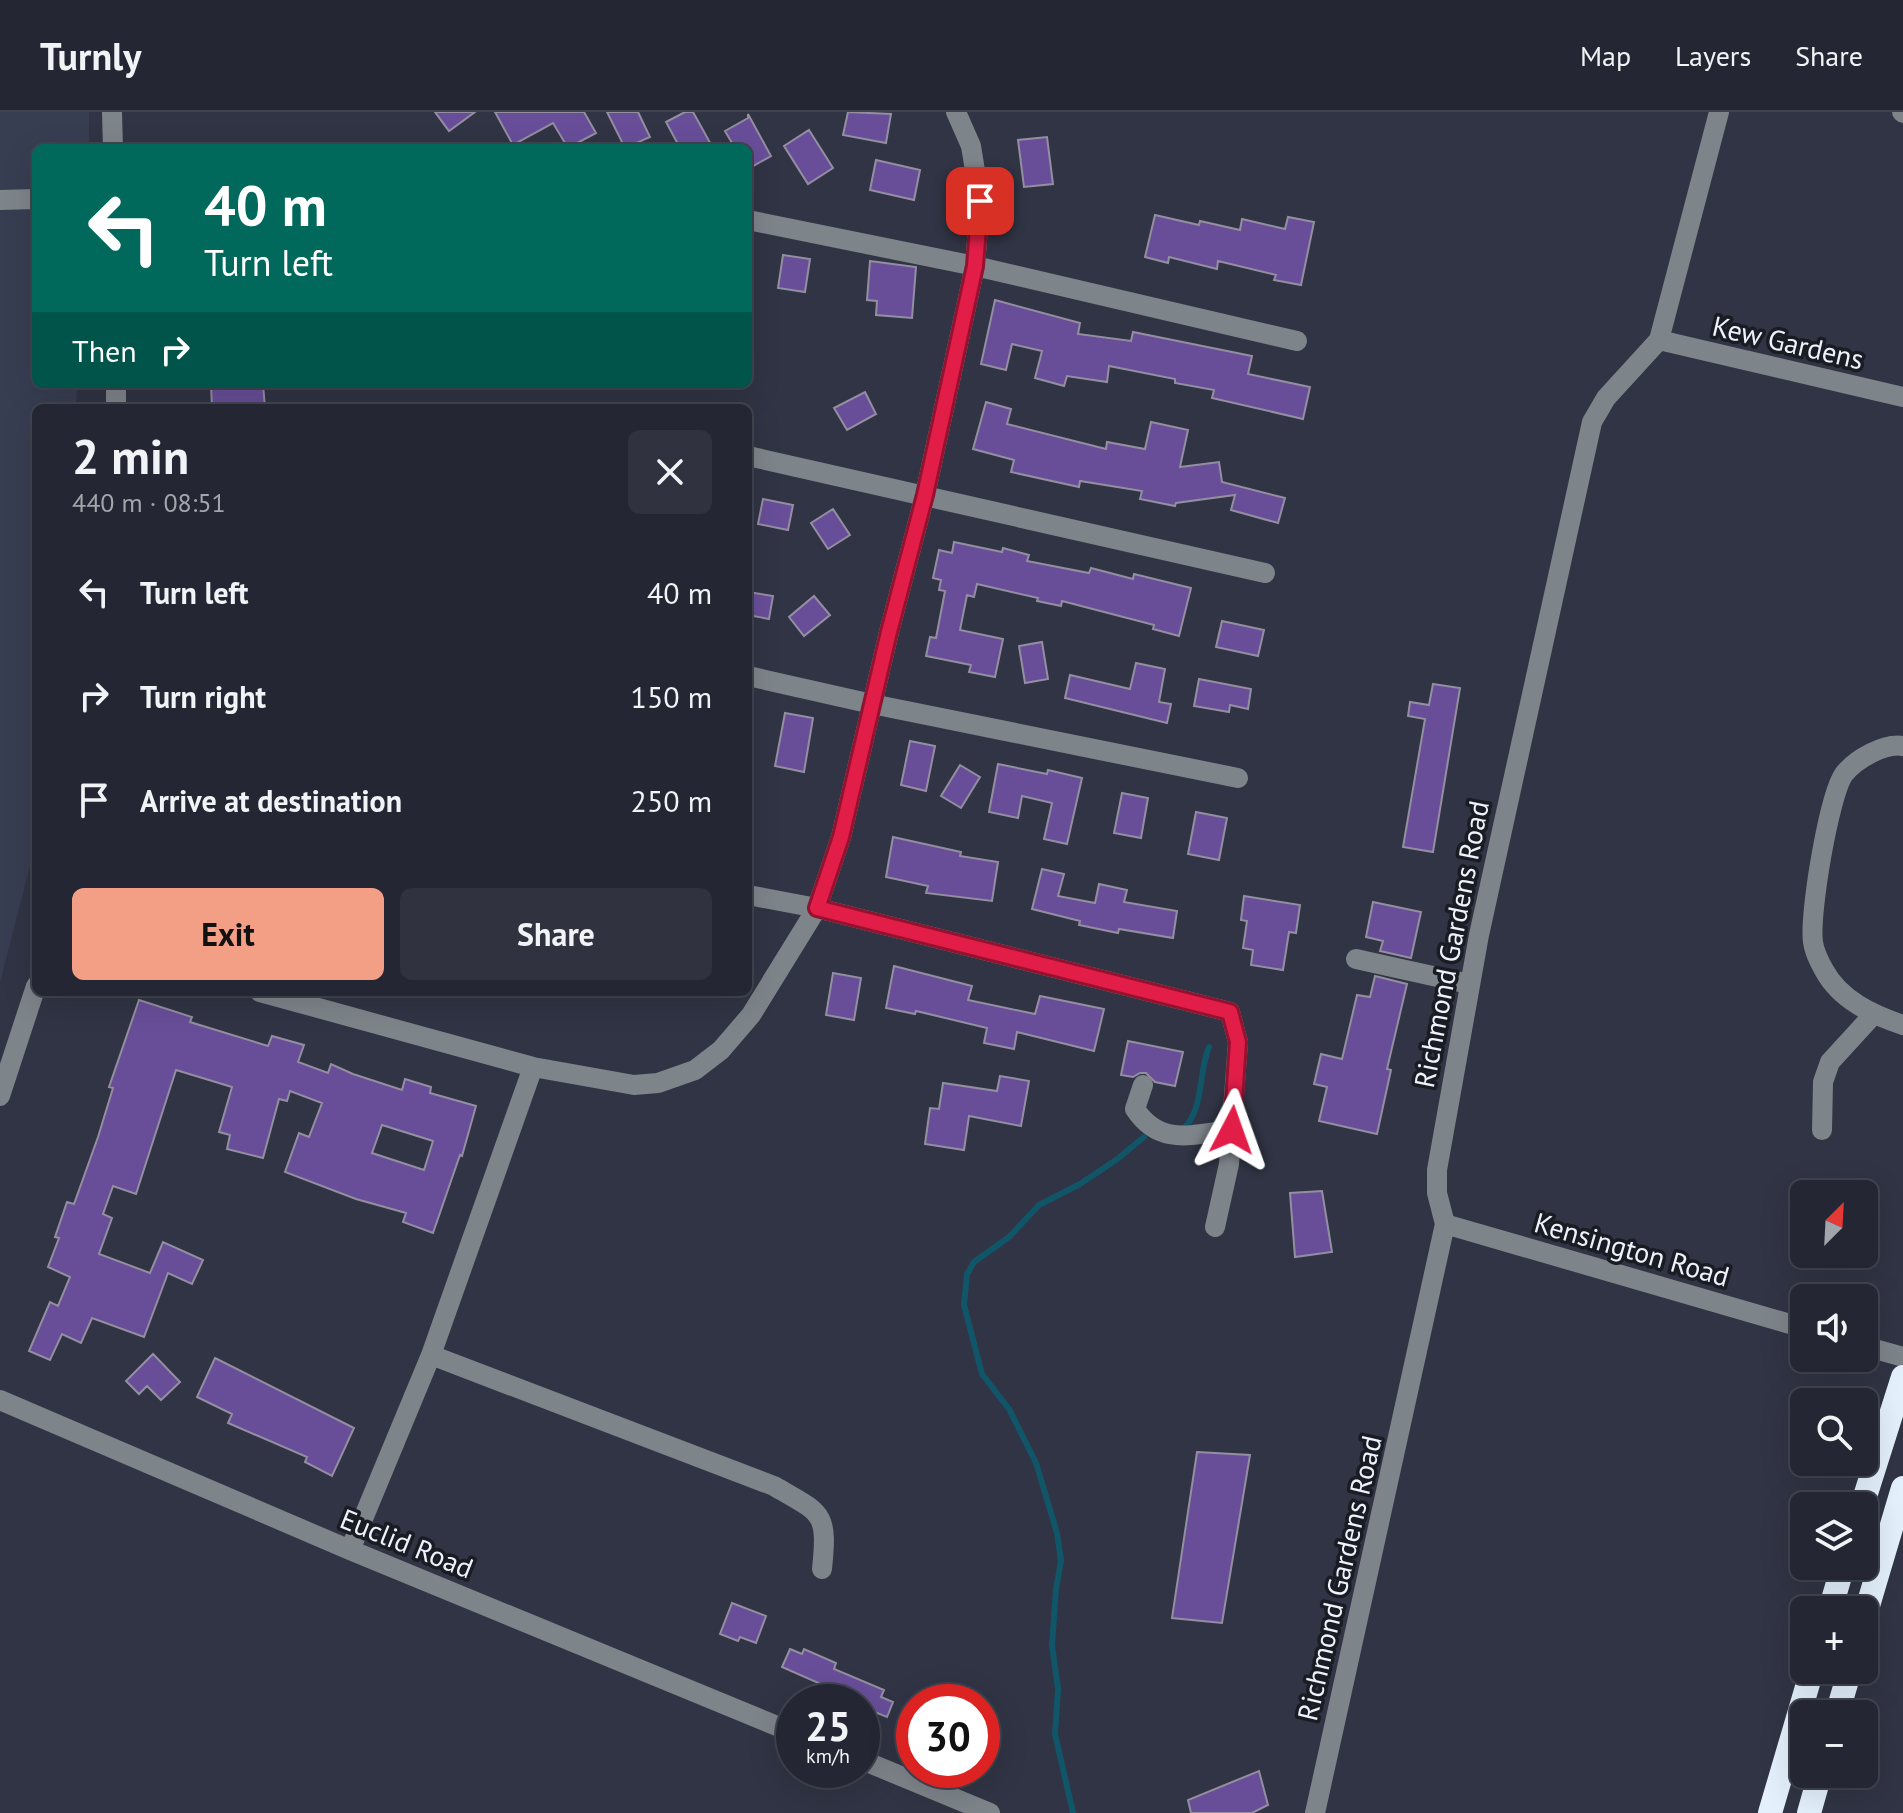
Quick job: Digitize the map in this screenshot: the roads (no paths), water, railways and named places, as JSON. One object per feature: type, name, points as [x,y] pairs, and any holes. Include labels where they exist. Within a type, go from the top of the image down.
[{"type":"highway","points":[[1866,1492],[1903,1377]]},
{"type":"highway","points":[[1871,1596],[1903,1488]]},
{"type":"highway","points":[[1770,1813],[1808,1684]]},
{"type":"highway","points":[[1809,1813],[1816,1788]]},
{"type":"street","points":[[112,112],[113,144]]},
{"type":"street","points":[[275,996],[533,1067],[634,1085],[658,1083],[695,1070],[721,1050],[751,1015],[817,908],[841,837],[925,495],[975,266],[980,201],[971,146],[956,112]]},
{"type":"street","name":"Richmond Gardens Road","points":[[1315,1813],[1445,1224],[1437,1193],[1437,1170],[1469,984],[1592,422],[1606,398],[1659,340],[1719,112]]},
{"type":"street","points":[[0,200],[32,199]]},
{"type":"street","points":[[752,221],[975,266],[1297,341]]},
{"type":"street","name":"Kew Gardens","points":[[1659,340],[1903,397]]},
{"type":"street","points":[[752,457],[1265,573]]},
{"type":"street","points":[[752,677],[1238,778]]},
{"type":"street","points":[[1903,746],[1881,750],[1857,761],[1843,776],[1831,804],[1818,877],[1813,942],[1825,972],[1844,995],[1873,1015],[1903,1025]]},
{"type":"street","points":[[752,896],[817,908],[1230,1012],[1238,1042],[1232,1130],[1229,1164],[1215,1227]]},
{"type":"street","points":[[1356,959],[1469,984]]},
{"type":"street","points":[[0,1096],[33,996]]},
{"type":"street","points":[[1822,1130],[1823,1082],[1830,1062],[1873,1015]]},
{"type":"street","points":[[350,1550],[431,1355],[533,1067]]},
{"type":"street","points":[[1143,1085],[1135,1109],[1143,1123],[1165,1136],[1232,1130]]},
{"type":"street","name":"Kensington Road","points":[[1445,1224],[1790,1324]]},
{"type":"street","points":[[1878,1350],[1903,1357]]},
{"type":"street","points":[[431,1355],[774,1486],[819,1514],[826,1533],[822,1569]]},
{"type":"street","name":"Euclid Road","points":[[0,1400],[350,1550],[776,1726]]},
{"type":"street","points":[[880,1767],[990,1813]]},
{"type":"waterway","points":[[1183,1129],[1198,1102],[1209,1047]]},
{"type":"waterway","points":[[1073,1813],[1055,1734],[1058,1689],[1052,1645],[1061,1561],[1057,1533],[1036,1463],[1009,1409],[982,1374],[964,1305],[967,1274],[974,1262],[1009,1237],[1039,1205],[1080,1184],[1144,1137]]}]
